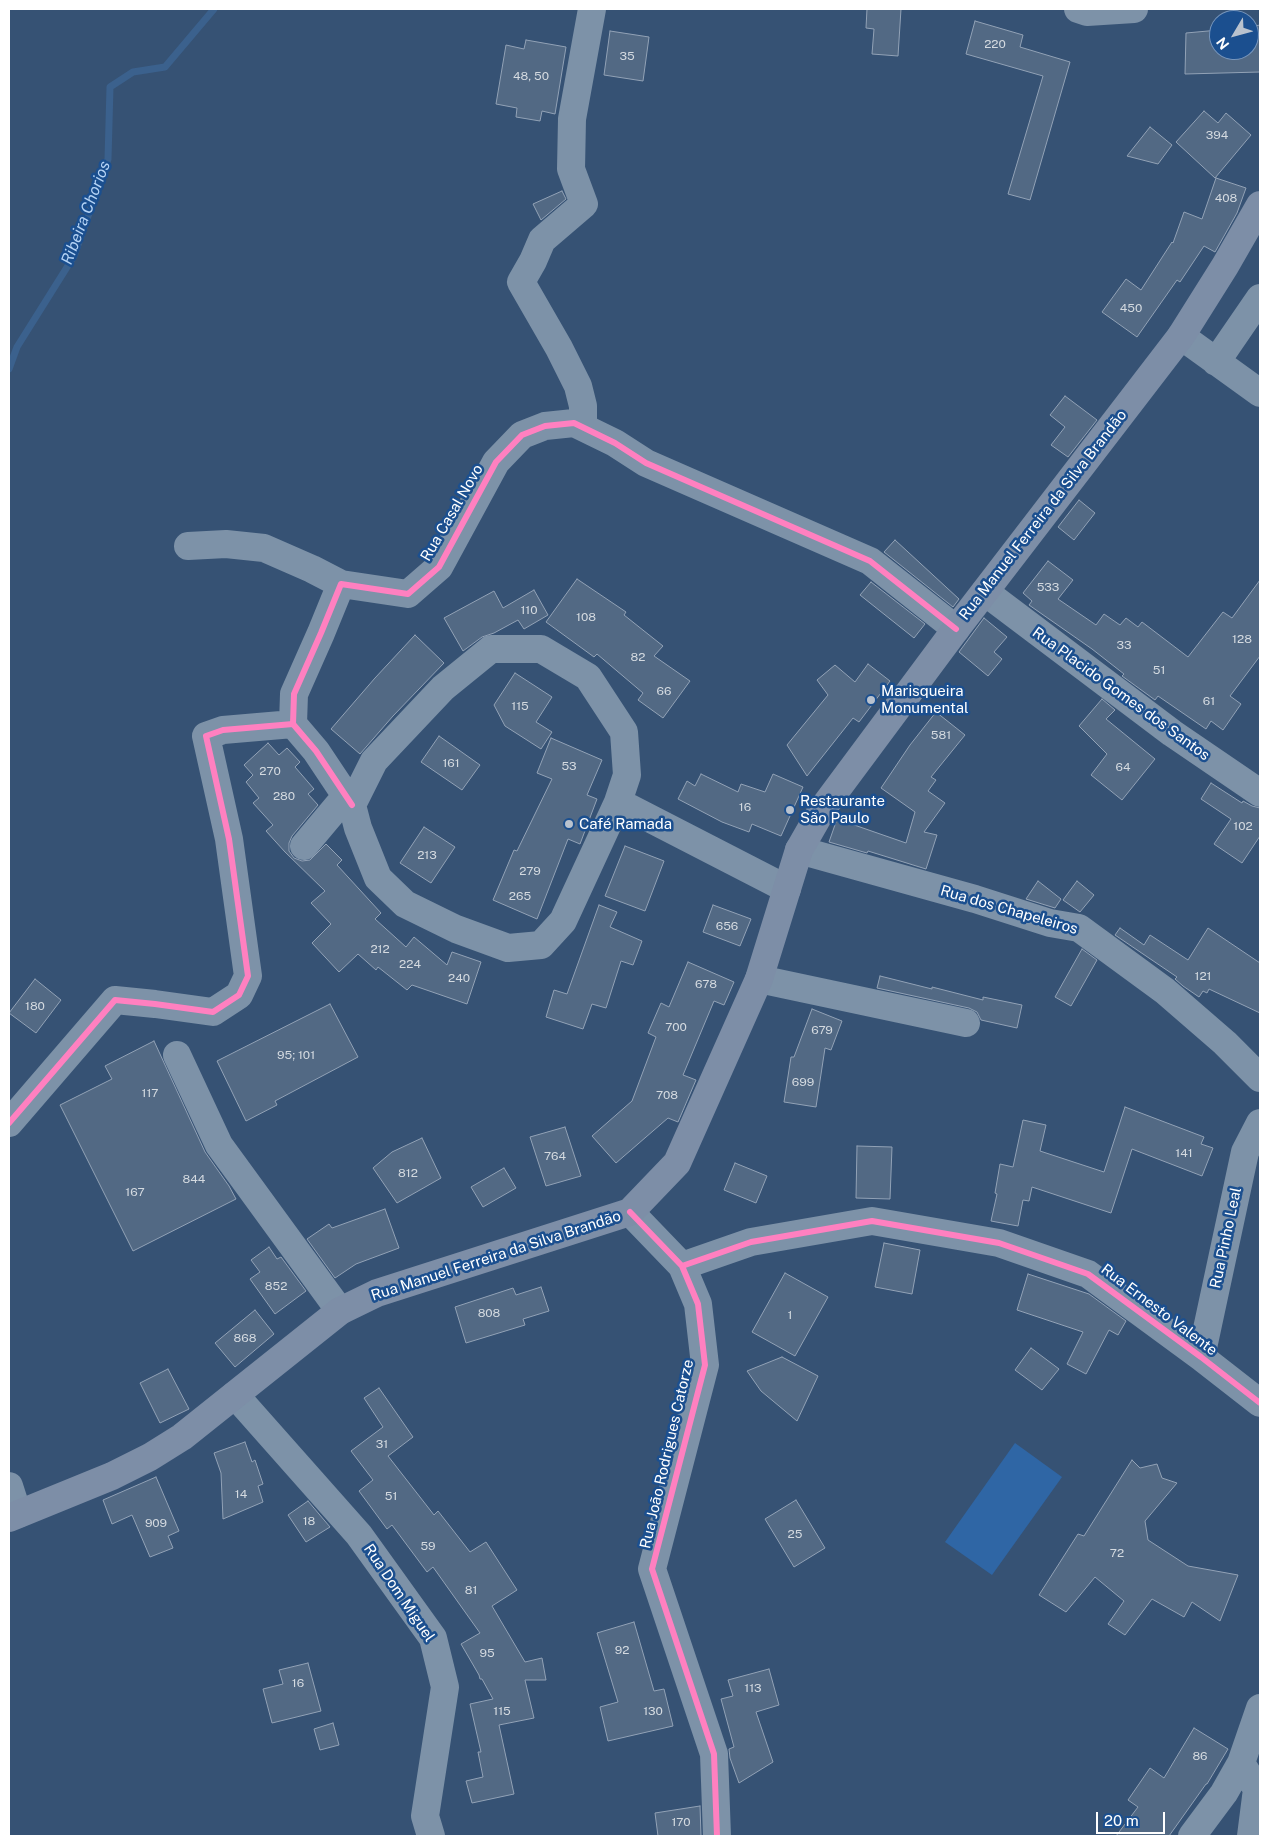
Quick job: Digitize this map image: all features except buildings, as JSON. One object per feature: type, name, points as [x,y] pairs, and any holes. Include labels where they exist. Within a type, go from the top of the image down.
[{"type":"main road","name":"Rua Manuel Ferreira da Silva Brandão","points":[[14,1516],[112,1476],[150,1458],[235,1395],[340,1311],[377,1293],[630,1212],[677,1163],[760,979],[799,850],[823,808],[956,629],[1181,336],[1225,266],[1260,205]]},
{"type":"street","points":[[583,427],[583,406],[578,386],[559,348],[521,282],[542,240],[584,204],[571,169],[572,119],[592,9]]},
{"type":"street","points":[[1078,9],[1087,12],[1134,9]]},
{"type":"street","points":[[1216,362],[1260,298]]},
{"type":"street","points":[[1181,336],[1260,393]]},
{"type":"street","name":"Rua Casal Novo","points":[[188,546],[226,544],[264,548],[312,569],[340,584],[408,594],[439,567],[496,462],[522,435],[545,426],[574,424],[615,443],[646,462],[870,561],[956,629]]},
{"type":"street","points":[[304,846],[349,801],[374,761],[443,688],[491,649],[541,649],[588,678],[624,732],[627,775],[618,802],[563,921],[541,945],[508,948],[456,929],[404,904],[378,878],[349,801],[316,751],[293,724],[294,694],[340,584]]},
{"type":"street","name":"Rua Placido Gomes dos Santos","points":[[985,592],[1172,733],[1260,793]]},
{"type":"street","points":[[9,1123],[115,1000],[212,1012],[240,995],[248,976],[229,839],[206,736],[223,730],[293,724]]},
{"type":"street","points":[[618,802],[787,889]]},
{"type":"street","name":"Rua dos Chapeleiros","points":[[799,850],[975,899],[1050,923],[1079,928],[1165,990],[1225,1043],[1260,1078]]},
{"type":"street","points":[[760,979],[966,1023]]},
{"type":"street","points":[[177,1055],[218,1144],[340,1311]]},
{"type":"street","name":"Rua Pinho Leal","points":[[1202,1357],[1245,1152],[1260,1123]]},
{"type":"street","name":"Rua João Rodrigues Catorze","points":[[630,1212],[682,1266],[698,1304],[705,1364],[652,1569],[714,1754],[717,1836]]},
{"type":"street","name":"Rua Ernesto Valente","points":[[682,1266],[752,1242],[872,1221],[999,1242],[1088,1274],[1202,1357],[1260,1404]]},
{"type":"street","name":"Rua Dom Miguel","points":[[235,1395],[360,1535],[433,1638],[445,1688],[425,1816],[431,1836]]},
{"type":"street","points":[[9,1486],[14,1516]]},
{"type":"street","points":[[1192,1836],[1224,1793],[1241,1763],[1260,1708]]},
{"type":"street","points":[[1241,1763],[1257,1789],[1251,1836]]},
{"type":"shaded area","points":[[1015,1443],[1062,1477],[992,1575],[945,1542]]},
{"type":"waterway","name":"Ribeira Chorios","points":[[9,369],[17,347],[74,256],[108,159],[110,87],[133,72],[165,67],[214,9]]},
{"type":"cycle path","points":[[352,805],[316,751],[293,724],[294,694],[341,584],[408,594],[439,567],[496,462],[522,435],[545,426],[574,423],[615,443],[646,463],[870,561],[956,629]]},
{"type":"cycle path","points":[[9,1123],[115,1000],[213,1012],[239,995],[248,976],[229,839],[206,736],[223,730],[293,724]]},
{"type":"cycle path","points":[[630,1212],[682,1266],[698,1304],[705,1365],[652,1569],[714,1754],[717,1836]]},
{"type":"cycle path","points":[[682,1266],[751,1242],[872,1221],[999,1243],[1088,1274],[1260,1403]]},
{"type":"place","name":"Marisqueira Monumental","points":[[871,700]]},
{"type":"place","name":"Restaurante São Paulo","points":[[790,810]]},
{"type":"place","name":"Café Ramada","points":[[569,824]]}]
